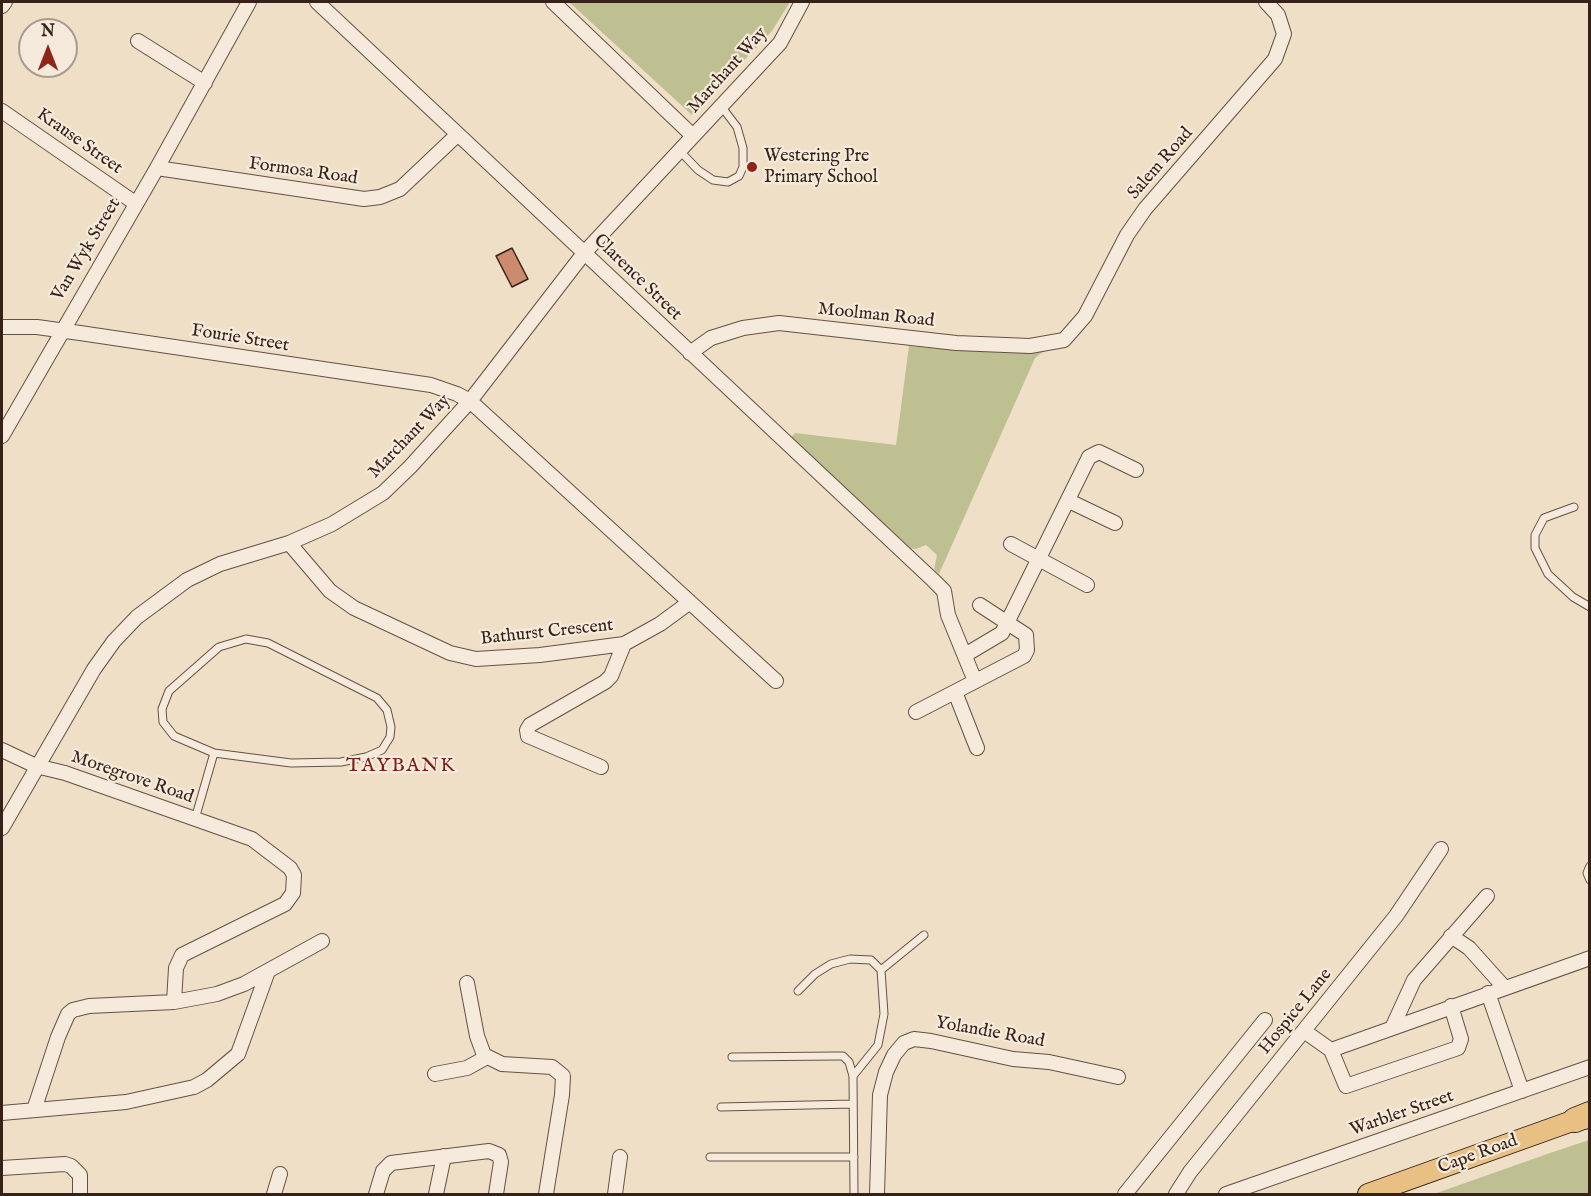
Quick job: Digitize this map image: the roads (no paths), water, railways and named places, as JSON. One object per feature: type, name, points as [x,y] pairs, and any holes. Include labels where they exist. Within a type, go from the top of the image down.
[{"type":"main road","name":"Cape Road","points":[[1368,1194],[1585,1118]]},
{"type":"street","points":[[2,6],[5,2]]},
{"type":"street","name":"Van Wyk Street","points":[[2,436],[61,330],[157,168],[249,2]]},
{"type":"street","name":"Clarence Street","points":[[317,2],[944,591],[948,615],[975,681]]},
{"type":"street","points":[[553,2],[693,136]]},
{"type":"street","name":"Marchant Way","points":[[2,828],[94,669],[114,641],[137,617],[187,580],[220,564],[289,543],[332,524],[383,492],[410,467],[470,401],[585,252],[780,43],[802,2]]},
{"type":"street","name":"Salem Road","points":[[1064,340],[1085,316],[1127,236],[1145,209],[1275,59],[1284,34],[1278,15],[1266,2]]},
{"type":"street","points":[[138,40],[205,83]]},
{"type":"street","name":"Krause Street","points":[[2,111],[135,203]]},
{"type":"street","name":"Formosa Road","points":[[157,168],[364,199],[380,197],[400,189],[457,135]]},
{"type":"street","name":"Moolman Road","points":[[690,353],[711,338],[742,328],[779,323],[956,343],[1030,346],[1064,340]]},
{"type":"street","name":"Fourie Street","points":[[2,327],[61,330],[430,385],[470,401]]},
{"type":"street","points":[[470,401],[776,681]]},
{"type":"street","points":[[965,655],[998,637],[1007,624],[1089,457],[1099,452],[1136,470]]},
{"type":"street","points":[[1069,501],[1115,524]]},
{"type":"street","name":"Bathurst Crescent","points":[[289,543],[340,599],[377,619],[463,657],[476,659],[540,655],[624,644],[660,624],[690,602]]},
{"type":"street","points":[[1011,544],[1087,585]]},
{"type":"street","points":[[916,712],[1024,656],[1027,650],[1026,635],[980,605]]},
{"type":"street","points":[[601,767],[528,736],[527,730],[530,726],[605,682],[624,644]]},
{"type":"street","points":[[955,692],[977,748]]},
{"type":"street","name":"Moregrove Road","points":[[2,750],[36,766],[65,773],[252,839],[290,868],[294,875],[291,899],[274,912],[182,956],[177,968],[174,1002]]},
{"type":"street","name":"Hospice Lane","points":[[1176,1194],[1190,1172],[1396,916],[1441,849]]},
{"type":"street","points":[[1393,1026],[1414,980],[1486,896]]},
{"type":"street","points":[[1451,936],[1469,948],[1504,987]]},
{"type":"street","points":[[34,1110],[58,1037],[68,1014],[73,1010],[89,1006],[174,1002],[217,994],[268,971],[322,940]]},
{"type":"street","points":[[1331,1050],[1393,1026],[1590,958]]},
{"type":"street","points":[[2,1113],[126,1102],[194,1087],[207,1080],[238,1054],[268,971]]},
{"type":"street","points":[[466,982],[477,1036],[487,1057],[502,1064],[552,1066],[562,1076],[562,1095],[546,1194]]},
{"type":"street","points":[[1488,993],[1522,1091]]},
{"type":"street","points":[[1304,1031],[1331,1050],[1346,1086],[1458,1048],[1461,1039],[1451,1006]]},
{"type":"street","points":[[1125,1194],[1265,1020]]},
{"type":"street","name":"Yolandie Road","points":[[877,1194],[880,1095],[886,1072],[894,1055],[904,1043],[914,1039],[931,1041],[1013,1059],[1049,1062],[1118,1077]]},
{"type":"street","points":[[435,1074],[467,1068],[487,1057]]},
{"type":"street","name":"Warbler Street","points":[[1226,1194],[1590,1067]]},
{"type":"street","points":[[376,1194],[382,1171],[391,1163],[495,1152],[501,1162],[496,1194]]},
{"type":"street","points":[[436,1194],[444,1156]]},
{"type":"street","points":[[615,1194],[620,1156]]},
{"type":"street","points":[[2,1167],[65,1164],[71,1166],[80,1175],[80,1194]]},
{"type":"street","points":[[274,1194],[280,1174]]},
{"type":"lane","points":[[679,150],[698,170],[713,180],[728,182],[739,176],[743,166],[743,148],[737,127],[721,106]]},
{"type":"lane","points":[[1574,507],[1544,518],[1535,534],[1535,548],[1548,574],[1573,597],[1590,607]]},
{"type":"lane","points":[[246,639],[268,643],[377,698],[387,710],[391,727],[390,737],[382,750],[366,757],[341,762],[291,763],[214,753],[183,741],[167,730],[163,722],[164,701],[169,691],[203,658],[219,647],[246,639]]},
{"type":"lane","points":[[195,819],[214,753]]},
{"type":"lane","points":[[1590,866],[1587,873],[1590,880]]},
{"type":"lane","points":[[881,970],[924,935]]},
{"type":"lane","points":[[798,991],[815,974],[831,963],[850,959],[871,960],[881,970],[885,1014],[878,1045],[853,1076]]},
{"type":"lane","points":[[732,1057],[843,1056],[851,1066],[853,1076],[854,1194]]},
{"type":"lane","points":[[721,1107],[853,1104]]},
{"type":"lane","points":[[710,1156],[854,1156]]},
{"type":"place","name":"Westering Pre Primary School","points":[[752,167]]},
{"type":"district","name":"TAYBANK","points":[[401,767]]}]
